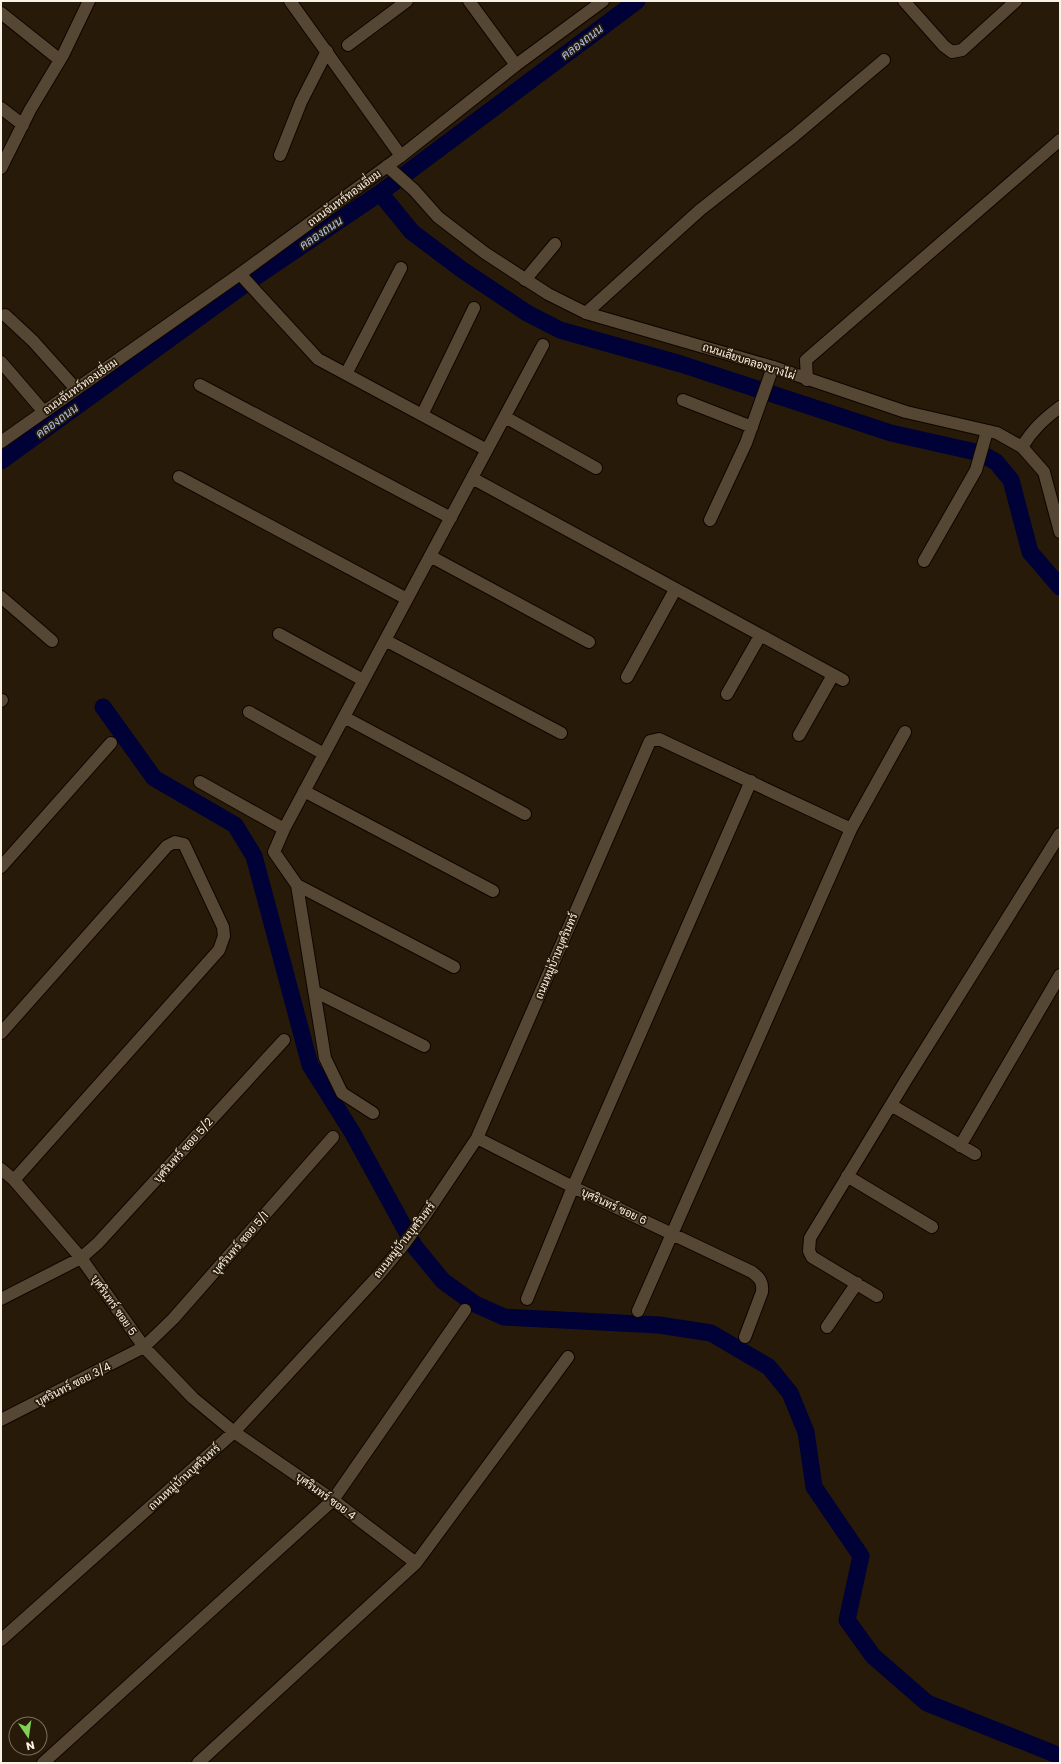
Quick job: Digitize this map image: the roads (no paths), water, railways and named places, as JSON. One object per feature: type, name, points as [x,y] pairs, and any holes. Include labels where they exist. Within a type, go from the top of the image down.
[{"type":"street","points":[[1,168],[23,125],[60,60],[89,1]]},
{"type":"street","points":[[290,1],[401,156]]},
{"type":"street","points":[[348,45],[407,1]]},
{"type":"street","points":[[469,1],[516,65]]},
{"type":"street","name":"ถนนจันทร์ทองเอี่ยม","points":[[1,442],[240,274],[392,170],[401,156],[516,65],[603,1]]},
{"type":"street","points":[[904,1],[944,46],[952,52],[962,50],[1011,2]]},
{"type":"street","points":[[1,12],[60,60]]},
{"type":"street","points":[[280,155],[301,102],[327,51]]},
{"type":"street","points":[[586,313],[700,210],[884,60]]},
{"type":"street","points":[[1,108],[23,125]]},
{"type":"street","points":[[807,380],[806,360],[1058,145]]},
{"type":"street","name":"ถนนเลียบคลองบางไผ่","points":[[392,170],[414,190],[438,217],[485,253],[548,294],[586,313],[773,367],[807,380],[985,436],[998,433],[1022,447],[1044,472],[1060,532]]},
{"type":"street","points":[[525,280],[555,244]]},
{"type":"street","points":[[346,374],[401,268]]},
{"type":"street","points":[[240,274],[318,359],[487,450]]},
{"type":"street","points":[[422,415],[474,308]]},
{"type":"street","points":[[5,316],[33,341],[76,389]]},
{"type":"street","points":[[373,1113],[342,1092],[325,1058],[296,886],[274,852],[304,791],[543,345]]},
{"type":"street","points":[[1,362],[44,412]]},
{"type":"street","points":[[710,520],[752,427],[773,367]]},
{"type":"street","points":[[200,385],[451,518]]},
{"type":"street","points":[[683,400],[752,427]]},
{"type":"street","points":[[1022,447],[1030,433],[1043,419],[1060,407]]},
{"type":"street","points":[[504,417],[596,468]]},
{"type":"street","points":[[924,561],[976,470],[985,436]]},
{"type":"street","points":[[179,477],[407,599]]},
{"type":"street","points":[[472,478],[675,590],[838,677],[799,735]]},
{"type":"street","points":[[430,556],[589,642]]},
{"type":"street","points":[[627,678],[675,590]]},
{"type":"street","points":[[1,597],[52,641]]},
{"type":"street","points":[[279,634],[363,680]]},
{"type":"street","points":[[727,694],[760,636]]},
{"type":"street","points":[[385,640],[561,733]]},
{"type":"street","points":[[249,712],[324,754]]},
{"type":"street","points":[[344,717],[525,814]]},
{"type":"street","points":[[638,1311],[851,829],[905,732]]},
{"type":"street","name":"ถนนหมู่บ้านบุศรินทร์","points":[[1,1640],[234,1432],[401,1248],[424,1217],[477,1138],[647,744],[654,738],[659,738],[751,781]]},
{"type":"street","points":[[1,867],[111,743]]},
{"type":"street","points":[[527,1299],[573,1187],[751,781],[851,829]]},
{"type":"street","points":[[200,782],[284,829]]},
{"type":"street","points":[[304,791],[493,891]]},
{"type":"street","points":[[877,1296],[812,1256],[808,1251],[810,1238],[891,1105],[1055,853],[1060,834]]},
{"type":"street","points":[[1,1033],[167,846],[174,842],[184,844],[223,928],[224,936],[219,950],[14,1180]]},
{"type":"street","points":[[296,886],[454,967]]},
{"type":"street","points":[[960,1146],[1060,975]]},
{"type":"street","points":[[314,991],[424,1046]]},
{"type":"street","name":"บุศรินทร์ ซอย 5/2","points":[[1,1299],[81,1258],[98,1243],[284,1040]]},
{"type":"street","points":[[891,1105],[975,1154]]},
{"type":"street","name":"บุศรินทร์ ซอย 5/1","points":[[144,1347],[173,1320],[333,1137]]},
{"type":"street","name":"บุศรินทร์ ซอย 6","points":[[477,1138],[573,1187],[672,1233],[752,1272],[759,1277],[762,1284],[762,1292],[745,1338]]},
{"type":"street","name":"บุศรินทร์ ซอย 5","points":[[1,1169],[14,1180],[81,1258],[144,1347],[193,1398],[234,1432]]},
{"type":"street","points":[[847,1176],[932,1227]]},
{"type":"street","points":[[827,1327],[857,1283]]},
{"type":"street","points":[[44,1763],[333,1500],[465,1310]]},
{"type":"street","name":"บุศรินทร์ ซอย 3/4","points":[[1,1420],[144,1347]]},
{"type":"street","points":[[198,1763],[416,1563],[568,1357]]},
{"type":"street","name":"บุศรินทร์ ซอย 4","points":[[234,1432],[333,1500],[416,1563]]},
{"type":"waterway","name":"คลองถนน","points":[[1,461],[248,282],[380,193],[637,1]]},
{"type":"waterway","points":[[380,193],[412,232],[461,269],[527,313],[560,330],[681,364],[891,433],[980,453],[996,462],[1011,480],[1030,552],[1060,587]]},
{"type":"waterway","points":[[103,707],[154,778],[235,825],[254,856],[310,1065],[352,1132],[415,1247],[443,1281],[475,1304],[504,1317],[659,1325],[711,1333],[769,1367],[790,1393],[806,1432],[814,1487],[861,1556],[847,1620],[873,1656],[927,1703],[1060,1756]]}]
